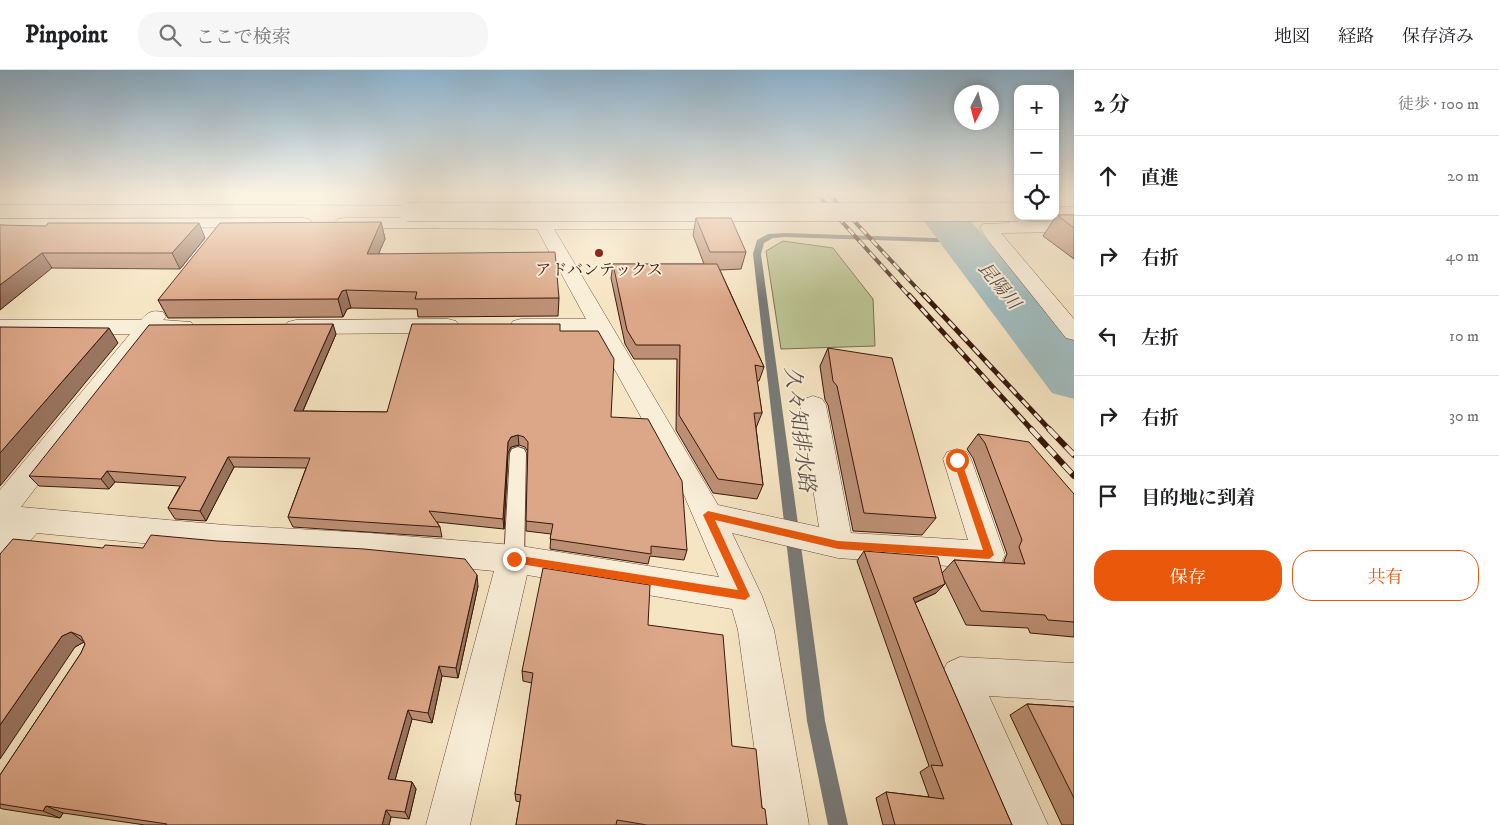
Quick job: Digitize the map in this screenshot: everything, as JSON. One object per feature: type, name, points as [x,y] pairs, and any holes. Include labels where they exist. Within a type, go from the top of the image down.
[{"type":"street","points":[[213,244],[225,228]]},
{"type":"street","points":[[545,228],[698,494],[745,596],[756,630],[787,825]]},
{"type":"street","points":[[989,228],[1074,333]]},
{"type":"street","points":[[0,511],[171,297]]},
{"type":"street","points":[[497,326],[602,325]]},
{"type":"street","points":[[274,327],[468,326]]},
{"type":"street","points":[[0,327],[206,327]]},
{"type":"street","points":[[813,405],[831,543]]},
{"type":"street","points":[[708,515],[831,543],[989,555],[957,460]]},
{"type":"street","points":[[0,552],[15,518],[225,538],[369,546],[514,559],[745,596]]},
{"type":"street","points":[[448,825],[514,559]]},
{"type":"street","points":[[1026,825],[960,676],[1074,682]]},
{"type":"lane","points":[[514,559],[518,452]]},
{"type":"green space","points":[[783,241],[833,248],[873,299],[875,346],[781,349],[766,251]]},
{"type":"building","points":[[0,228],[194,228],[172,253],[42,253],[0,285]]},
{"type":"building","points":[[216,228],[378,228],[367,254],[555,252],[559,298],[415,299],[417,292],[346,290],[342,291],[338,299],[158,300]]},
{"type":"building","points":[[700,228],[736,228],[746,252],[710,252]]},
{"type":"building","points":[[613,264],[717,264],[764,367],[755,365],[762,413],[754,413],[763,485],[718,479],[679,415],[680,345],[636,345],[627,330]]},
{"type":"building","points":[[333,324],[294,411],[387,412],[412,324],[560,324],[560,331],[598,331],[614,359],[611,417],[648,419],[682,481],[687,550],[651,546],[651,554],[550,539],[553,524],[526,521],[528,442],[524,437],[518,435],[511,437],[508,442],[503,519],[429,511],[440,527],[288,517],[310,458],[228,457],[200,511],[168,508],[186,477],[107,471],[101,479],[29,476],[149,325]]},
{"type":"building","points":[[0,327],[109,328],[0,453]]},
{"type":"building","points":[[828,348],[892,358],[936,518],[864,513],[837,386],[833,381]]},
{"type":"building","points":[[978,434],[1029,442],[1074,494],[1074,622],[1048,620],[1045,615],[981,611],[954,560],[1025,564],[1019,547],[1022,540],[985,443]]},
{"type":"building","points":[[151,535],[217,541],[364,549],[465,559],[477,575],[456,668],[439,666],[428,713],[408,710],[388,779],[412,782],[405,812],[386,810],[382,825],[166,825],[46,806],[43,811],[0,804],[0,775],[81,653],[85,644],[81,636],[71,632],[62,636],[0,725],[0,554],[13,539],[103,548],[105,545],[143,548]]},
{"type":"building","points":[[864,551],[938,557],[945,584],[913,598],[1012,825],[895,825],[886,792],[944,799],[931,765],[943,766]]},
{"type":"building","points":[[543,568],[650,585],[648,625],[723,635],[732,746],[756,749],[762,808],[765,809],[767,825],[647,825],[617,820],[616,825],[516,825],[521,795],[515,794],[533,673],[522,671]]},
{"type":"building","points":[[1027,704],[1074,707],[1074,798]]},
{"type":"waterway","name":"昆陽川","points":[[952,228],[1074,379]]},
{"type":"waterway","name":"久々知排水路","points":[[838,825],[816,721],[757,254],[760,242],[771,236],[784,235],[965,241]]},
{"type":"railway","points":[[848,228],[910,297]]},
{"type":"railway","points":[[861,228],[925,297]]},
{"type":"railway","points":[[909,295],[1032,430]]},
{"type":"railway","points":[[924,295],[1050,430]]},
{"type":"railway","points":[[1031,429],[1074,476]]},
{"type":"railway","points":[[1049,429],[1074,455]]},
{"type":"place","name":"アドバンテックス","points":[[599,253]]},
{"type":"route","points":[[514,559],[745,596],[708,515],[838,545],[989,555],[957,460]]}]
